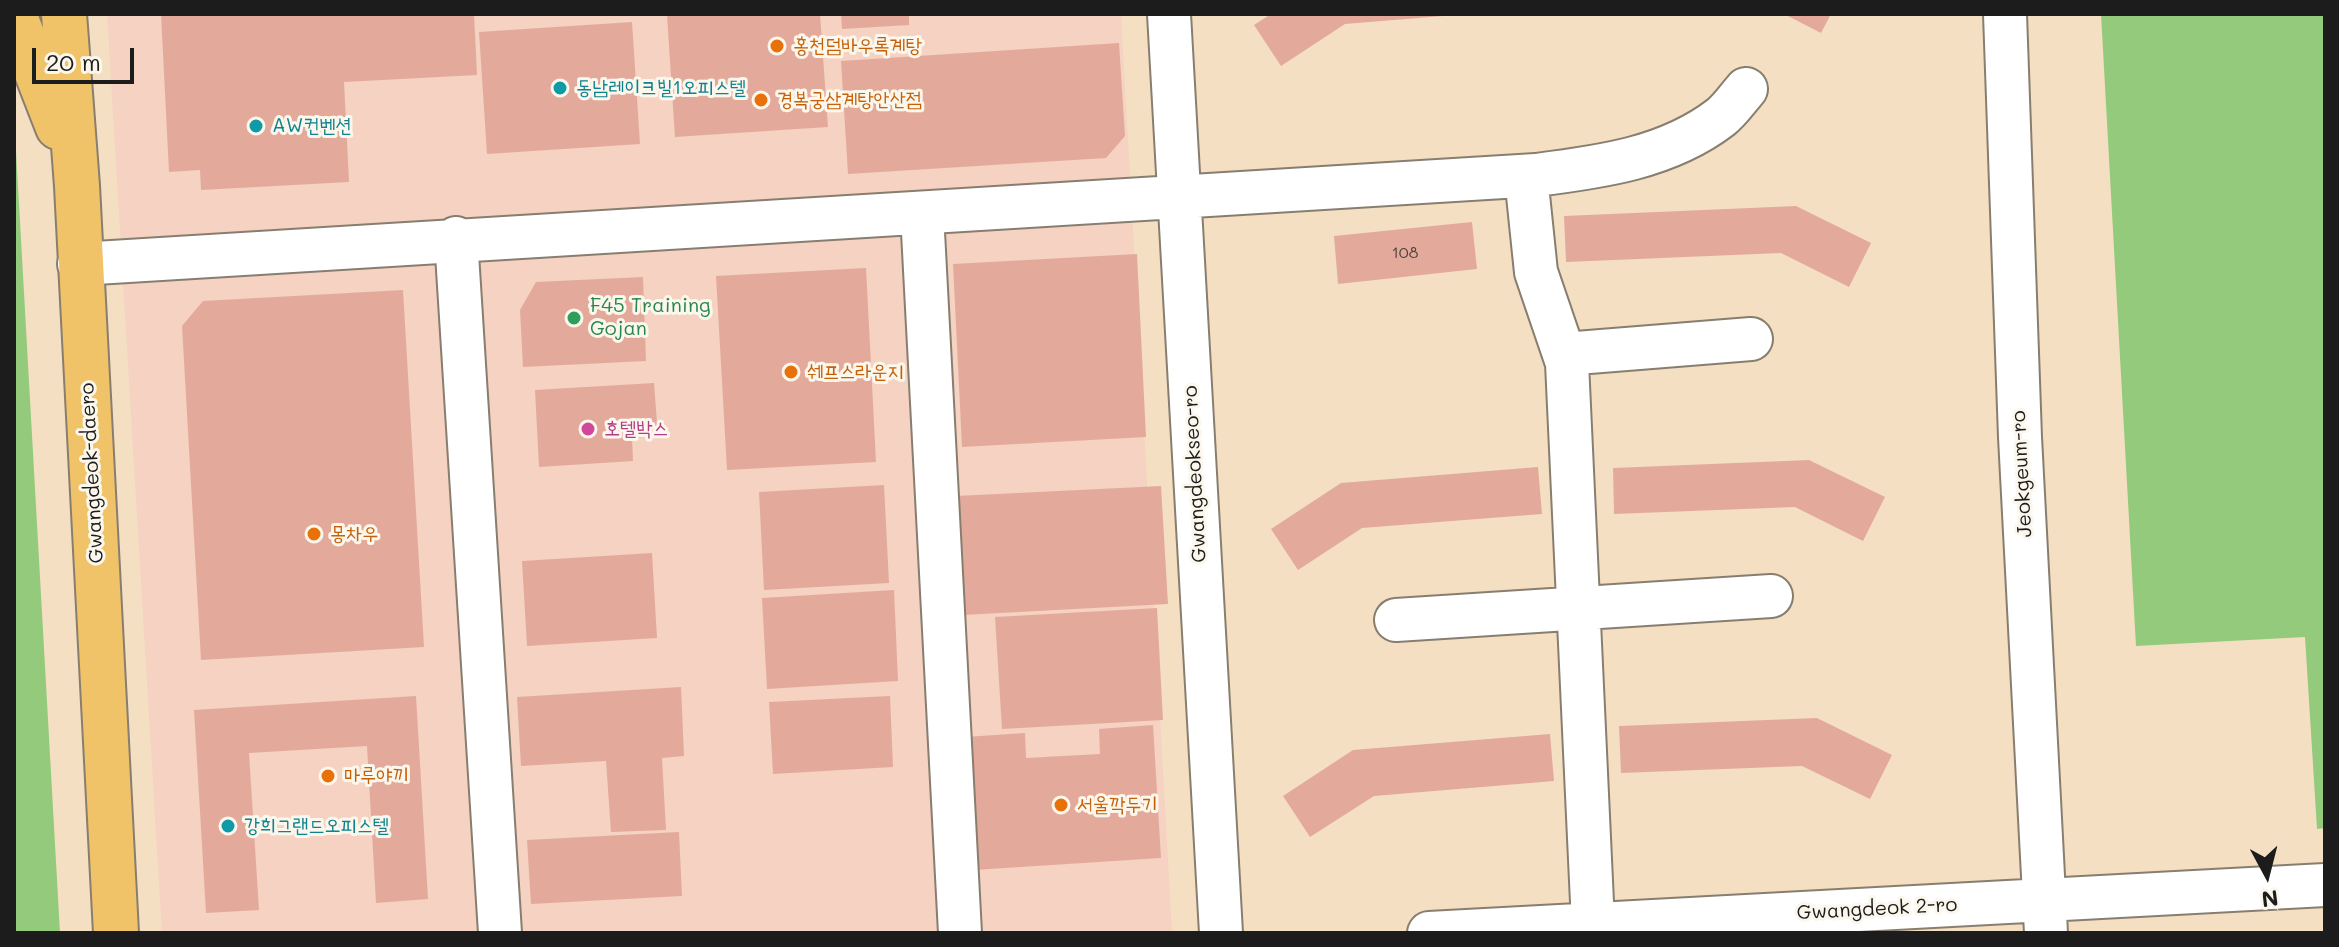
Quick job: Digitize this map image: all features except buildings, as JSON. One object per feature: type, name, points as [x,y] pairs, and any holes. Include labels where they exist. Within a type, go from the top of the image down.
[{"type":"main road","points":[[14,14],[50,101],[77,186]]},
{"type":"main road","name":"Gwangdeok-daero","points":[[64,14],[77,186],[116,933]]},
{"type":"street","name":"Gwangdeokseo-ro","points":[[1169,14],[1221,933]]},
{"type":"street","name":"Jeokgeum-ro","points":[[2005,14],[2020,437],[2045,916]]},
{"type":"street","points":[[79,264],[456,238],[1526,176],[1592,168],[1671,147],[1722,117],[1746,89]]},
{"type":"street","points":[[1526,176],[1536,272],[1567,363],[1593,924]]},
{"type":"street","points":[[922,213],[960,933]]},
{"type":"street","points":[[456,238],[500,933]]},
{"type":"street","points":[[1564,354],[1751,339]]},
{"type":"street","points":[[1396,620],[1771,596]]},
{"type":"street","name":"Gwangdeok 2-ro","points":[[1429,933],[1593,924],[2045,916],[2325,885]]},
{"type":"shaded area","points":[[107,14],[1121,14],[1172,933],[162,933]]},
{"type":"green space","points":[[2101,14],[2325,14],[2325,828],[2317,829],[2305,637],[2136,646]]},
{"type":"green space","points":[[14,115],[60,933],[14,933]]},
{"type":"place","name":"홍천덤바우록계탕","points":[[777,46]]},
{"type":"place","name":"동남레이크빌1오피스텔","points":[[560,88]]},
{"type":"place","name":"경복궁삼계탕안산점","points":[[761,100]]},
{"type":"place","name":"AW컨벤션","points":[[256,126]]},
{"type":"place","name":"F45 Training Gojan","points":[[574,318]]},
{"type":"place","name":"쉐프스라운지","points":[[791,372]]},
{"type":"place","name":"호텔박스","points":[[588,429]]},
{"type":"place","name":"몽차우","points":[[314,534]]},
{"type":"place","name":"마루야끼","points":[[328,776]]},
{"type":"place","name":"서울깍두기","points":[[1061,805]]},
{"type":"place","name":"강희그랜드오피스텔","points":[[228,826]]}]
